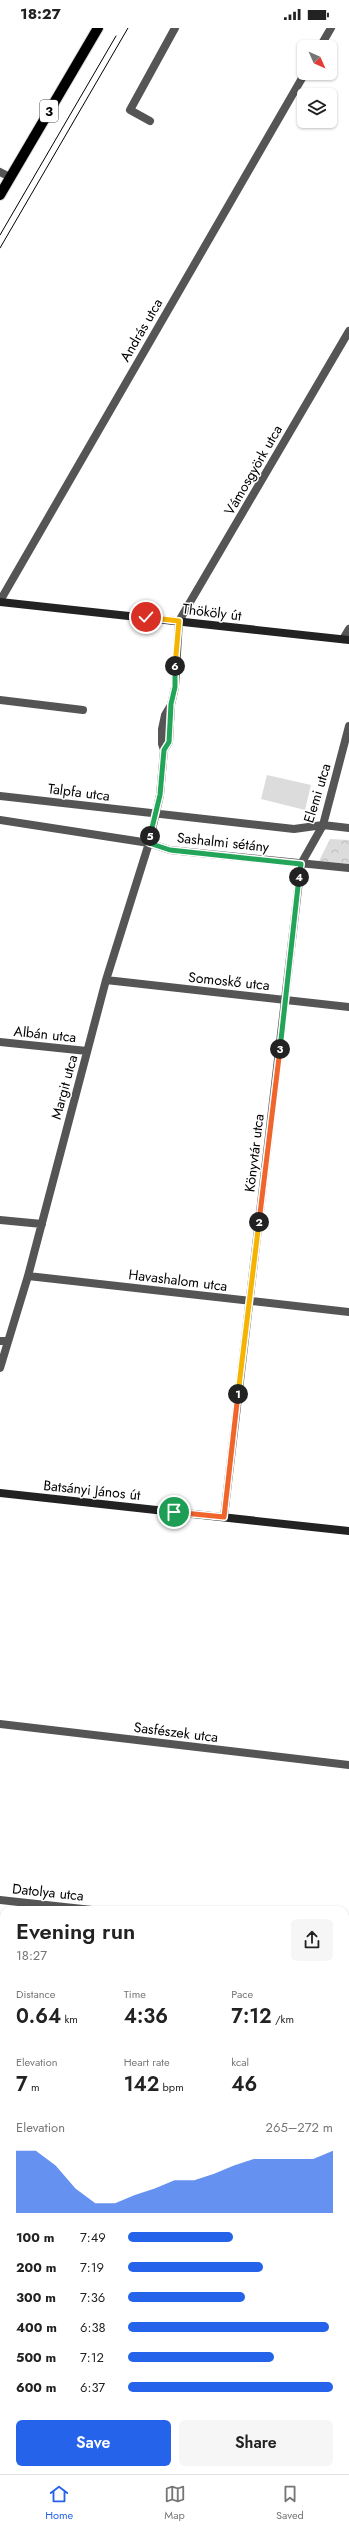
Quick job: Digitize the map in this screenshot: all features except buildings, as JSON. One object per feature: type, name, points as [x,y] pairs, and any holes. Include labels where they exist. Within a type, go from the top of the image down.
[{"type":"main road","name":"3","points":[[0,195],[98,28]]},
{"type":"street","points":[[150,121],[130,110],[175,28]]},
{"type":"street","points":[[324,40],[331,28]]},
{"type":"street","name":"András utca","points":[[0,601],[301,80]]},
{"type":"street","points":[[0,172],[10,177]]},
{"type":"street","name":"Vámosgyörk utca","points":[[179,621],[349,331]]},
{"type":"street","name":"Thököly út","points":[[0,601],[346,640]]},
{"type":"street","name":"Margit utca","points":[[0,1368],[4,1341],[28,1276],[106,980],[149,843],[154,813],[160,795],[164,750],[169,742],[171,704],[175,687],[179,621]]},
{"type":"street","points":[[346,640],[349,629]]},
{"type":"street","points":[[0,700],[83,710]]},
{"type":"street","name":"Elemi utca","points":[[301,864],[323,825],[348,735],[349,726]]},
{"type":"street","name":"Talpfa utca","points":[[0,796],[154,813]]},
{"type":"street","name":"Sashalmi sétány","points":[[154,813],[294,829],[323,825],[349,828]]},
{"type":"street","name":"Sashalmi sétány","points":[[0,820],[149,843],[170,850],[349,868]]},
{"type":"street","name":"Könyvtár utca","points":[[224,1517],[301,864]]},
{"type":"street","name":"Somoskő utca","points":[[106,980],[349,1007]]},
{"type":"street","name":"Albán utca","points":[[0,1042],[87,1051]]},
{"type":"street","points":[[0,1220],[42,1224]]},
{"type":"street","name":"Havashalom utca","points":[[28,1276],[349,1312]]},
{"type":"street","name":"Batsányi János út","points":[[0,1493],[349,1531]]},
{"type":"street","name":"Sasfészek utca","points":[[0,1724],[349,1765]]},
{"type":"street","name":"Datolya utca","points":[[0,1900],[55,1906]]},
{"type":"green space","points":[[267,775],[311,785],[305,810],[261,799]]},
{"type":"green space","points":[[330,839],[349,840],[349,864],[319,861]]},
{"type":"tram line","points":[[0,248],[128,28]]},
{"type":"tram line","points":[[0,235],[116,36]]},
{"type":"route","points":[[146,617],[179,621],[175,665],[175,687],[171,704],[172,715],[169,742],[164,750],[160,795],[154,813],[149,843],[170,850],[301,864],[224,1517],[174,1512]]}]
